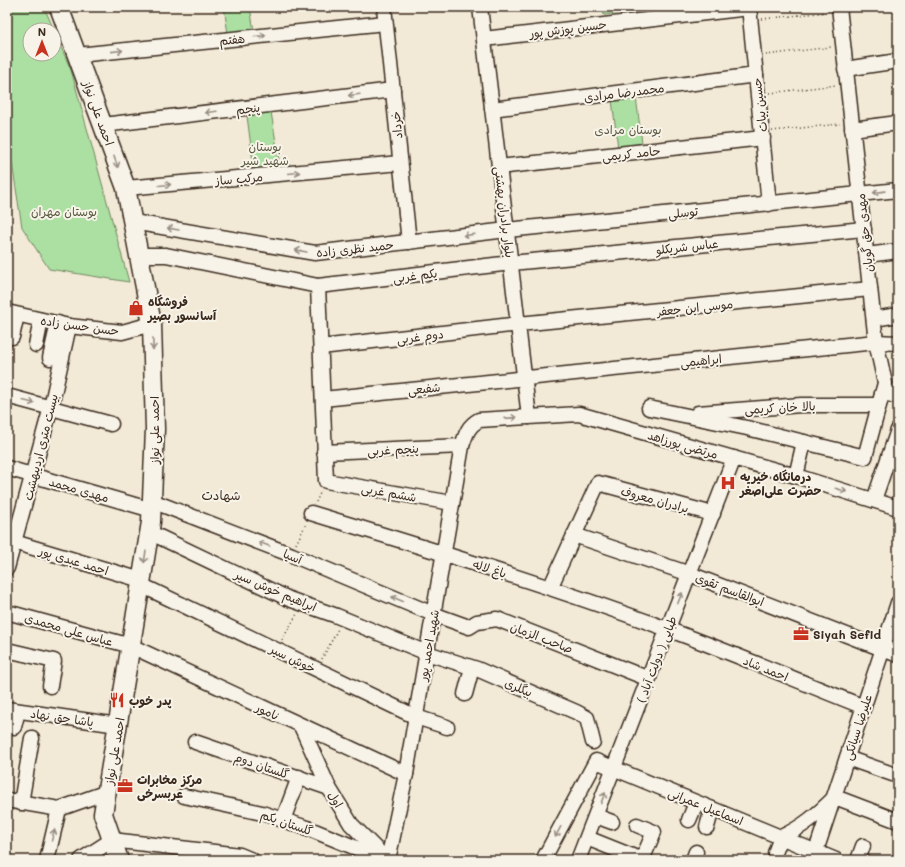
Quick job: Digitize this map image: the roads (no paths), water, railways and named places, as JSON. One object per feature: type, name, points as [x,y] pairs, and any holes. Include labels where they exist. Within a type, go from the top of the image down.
[{"type":"main road","name":"احمد علی نواز","points":[[59,7],[126,188],[152,324],[155,429],[152,506],[131,646],[103,814],[119,860]]},
{"type":"street","name":"خرداد","points":[[384,7],[409,242]]},
{"type":"street","name":"بلوار برادران بهشتی","points":[[480,7],[529,417]]},
{"type":"street","name":"مهدی حق گویان","points":[[839,9],[876,342],[885,383],[865,457]]},
{"type":"street","name":"حسین پوزش پور","points":[[484,39],[749,11]]},
{"type":"street","name":"حسین بیات","points":[[749,11],[769,204]]},
{"type":"street","name":"هفتم","points":[[78,56],[386,23]]},
{"type":"street","points":[[845,69],[898,61]]},
{"type":"street","name":"محمدرضا مرادی","points":[[492,109],[756,75]]},
{"type":"street","name":"پنجم","points":[[103,125],[393,90]]},
{"type":"street","points":[[852,126],[898,123]]},
{"type":"street","name":"حامد کریمی","points":[[499,167],[763,135]]},
{"type":"street","name":"مرکب ساز","points":[[126,188],[400,163]]},
{"type":"street","name":"توسلی","points":[[507,230],[898,190]]},
{"type":"street","name":"حمید نظری زاده","points":[[133,222],[316,254],[507,230]]},
{"type":"street","name":"عباس شریکلو","points":[[511,263],[864,229]]},
{"type":"street","points":[[866,255],[898,252]]},
{"type":"street","name":"یکم غربی","points":[[139,255],[166,255],[318,286],[511,263]]},
{"type":"street","points":[[318,286],[324,452]]},
{"type":"street","name":"موسی ابن جعفر","points":[[519,324],[870,289]]},
{"type":"street","points":[[12,313],[12,338]]},
{"type":"street","name":"حسن حسن زاده","points":[[12,313],[63,324],[122,332],[152,324]]},
{"type":"street","points":[[874,319],[898,315]]},
{"type":"street","points":[[36,344],[41,320]]},
{"type":"street","points":[[50,358],[63,324]]},
{"type":"street","name":"بیست متری اردیبهشت","points":[[7,568],[11,541],[32,476],[50,407],[63,324]]},
{"type":"street","name":"دوم غربی","points":[[321,347],[519,324]]},
{"type":"street","name":"ابراهیمی","points":[[525,378],[876,342],[898,343]]},
{"type":"street","name":"شفیعی","points":[[322,399],[525,378]]},
{"type":"street","points":[[7,396],[111,424]]},
{"type":"street","name":"بالا خان کریمی","points":[[682,415],[881,399],[898,396]]},
{"type":"street","name":"بالا خان کریمی","points":[[648,408],[865,457]]},
{"type":"street","name":"مرتضی پورزاهد","points":[[467,430],[473,423],[479,420],[578,414],[796,476],[898,508]]},
{"type":"street","name":"شهید احمد پور","points":[[387,860],[406,774],[462,446],[467,430]]},
{"type":"street","points":[[874,500],[898,430]]},
{"type":"street","points":[[796,476],[804,442]]},
{"type":"street","name":"پنجم غربی","points":[[324,452],[462,446]]},
{"type":"street","name":"ششم غربی","points":[[324,452],[326,481],[452,503]]},
{"type":"street","name":"طبایی ( دولت آباد )","points":[[578,860],[734,458]]},
{"type":"street","name":"مهدی محمد","points":[[7,468],[32,476],[152,506]]},
{"type":"street","name":"برادران معروف","points":[[574,535],[598,483],[713,514]]},
{"type":"street","name":"آسیا","points":[[152,506],[292,555],[433,614]]},
{"type":"street","name":"باغ لاله","points":[[311,513],[444,553],[668,629]]},
{"type":"street","name":"ابراهیم خوش سیر","points":[[149,532],[289,599],[344,618],[427,653]]},
{"type":"street","points":[[550,588],[574,535]]},
{"type":"street","name":"ابوالقاسم تقوی","points":[[574,535],[690,574],[898,654]]},
{"type":"street","name":"احمد عبدی پور","points":[[11,541],[141,582]]},
{"type":"street","name":"خوش سیر","points":[[141,582],[416,717],[447,727]]},
{"type":"street","name":"علیرضا سیانکی","points":[[814,856],[835,797],[898,603]]},
{"type":"street","name":"عباس علی محمدی","points":[[7,612],[131,646]]},
{"type":"street","name":"صاحب الزمان","points":[[433,614],[469,626],[477,622],[497,620],[649,679]]},
{"type":"street","name":"احمد شاد","points":[[668,629],[864,707]]},
{"type":"street","name":"نامور","points":[[131,646],[406,774]]},
{"type":"street","points":[[7,650],[54,661],[50,686]]},
{"type":"street","name":"بیگلری","points":[[427,653],[472,668],[576,712],[587,718],[593,742]]},
{"type":"street","points":[[465,694],[472,668]]},
{"type":"street","points":[[13,710],[14,727]]},
{"type":"street","name":"پاشا حق نهاد","points":[[13,710],[118,725]]},
{"type":"street","name":"اول","points":[[301,726],[329,788],[351,824],[387,860]]},
{"type":"street","points":[[32,738],[14,801],[59,809],[107,792]]},
{"type":"street","name":"گلستان دوم","points":[[195,742],[329,788]]},
{"type":"street","points":[[847,758],[898,776]]},
{"type":"street","name":"اسماعیل عمرانی","points":[[543,860],[596,761],[614,770],[781,837],[814,856],[836,860]]},
{"type":"street","points":[[284,820],[299,777]]},
{"type":"street","name":"گلستان یکم","points":[[184,796],[262,813],[387,860]]},
{"type":"street","points":[[776,854],[781,837],[797,830],[813,820],[835,797],[898,821]]},
{"type":"street","points":[[689,820],[696,803]]},
{"type":"street","points":[[47,860],[59,809]]},
{"type":"street","points":[[706,827],[712,809]]},
{"type":"street","points":[[596,816],[612,822]]},
{"type":"street","points":[[587,838],[621,856],[642,860],[654,832],[637,825]]},
{"type":"street","points":[[81,860],[112,840],[240,855],[252,860]]},
{"type":"street","points":[[858,860],[863,846]]},
{"type":"place","name":"فروشگاه آسانسور بصیر","points":[[136,308]]},
{"type":"place","name":"درمانگاه خیریه حضرت علی‌اصغر","points":[[728,483]]},
{"type":"place","name":"Siyah Sefid","points":[[801,634]]},
{"type":"place","name":"پدر خوب","points":[[117,700]]},
{"type":"place","name":"مرکز مخابرات عربسرخی","points":[[125,786]]},
{"type":"district","name":"شهادت","points":[[221,494]]},
{"type":"park label","name":"بوستان مرادی","points":[[628,129]]},
{"type":"park label","name":"بوستان شهید شیر","points":[[265,153]]},
{"type":"park label","name":"بوستان مهران","points":[[64,211]]}]
